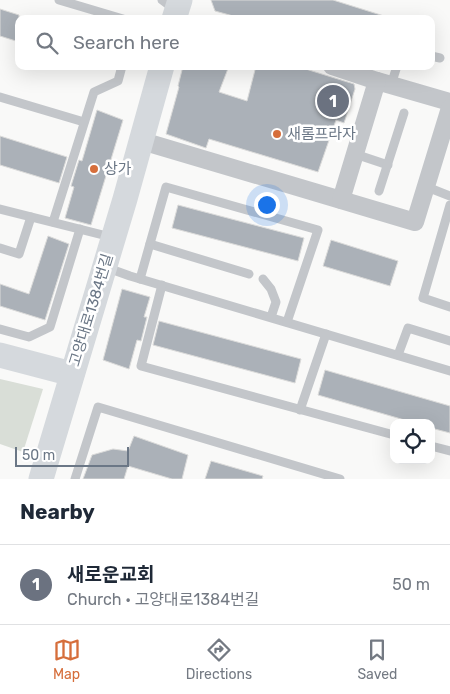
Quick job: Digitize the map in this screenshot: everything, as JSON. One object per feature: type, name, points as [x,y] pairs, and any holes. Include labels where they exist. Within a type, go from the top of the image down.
[{"type":"street","name":"고양대로1384번길","points":[[41,479],[142,142],[161,70]]},
{"type":"street","points":[[344,70],[450,102]]},
{"type":"street","points":[[341,200],[355,154],[384,83]]},
{"type":"street","points":[[142,142],[416,222],[450,108]]},
{"type":"street","points":[[0,355],[72,374]]},
{"type":"lane","points":[[59,0],[110,15]]},
{"type":"lane","points":[[53,222],[94,92],[118,81],[121,70]]},
{"type":"lane","points":[[384,83],[394,70]]},
{"type":"lane","points":[[0,97],[84,122]]},
{"type":"lane","points":[[379,191],[404,113]]},
{"type":"lane","points":[[355,154],[388,165]]},
{"type":"lane","points":[[140,278],[166,187],[318,230],[288,322]]},
{"type":"lane","points":[[427,187],[450,196]]},
{"type":"lane","points":[[450,205],[423,298],[450,306]]},
{"type":"lane","points":[[0,209],[114,237]]},
{"type":"lane","points":[[0,248],[19,254],[31,217]]},
{"type":"lane","points":[[0,329],[29,337],[50,327],[80,229]]},
{"type":"lane","points":[[150,244],[249,274]]},
{"type":"lane","points":[[105,267],[450,371]]},
{"type":"lane","points":[[263,279],[271,289],[276,302],[271,317]]},
{"type":"lane","points":[[162,285],[140,366],[390,435]]},
{"type":"lane","points":[[398,355],[408,328],[450,341]]},
{"type":"lane","points":[[300,410],[326,334]]},
{"type":"lane","points":[[75,479],[98,407],[340,479]]},
{"type":"lane","points":[[435,447],[450,451]]},
{"type":"shaded area","points":[[0,379],[43,389],[23,452],[0,444]]},
{"type":"building","points":[[211,0],[333,0],[381,15],[230,15],[215,11]]},
{"type":"building","points":[[0,9],[19,15],[15,15],[15,41],[0,36]]},
{"type":"building","points":[[182,70],[227,70],[219,92],[247,101],[255,70],[309,70],[354,84],[355,89],[344,123],[336,120],[318,172],[209,139],[206,148],[166,134]]},
{"type":"building","name":"상가","points":[[97,110],[123,120],[91,225],[65,218],[74,187],[71,186],[79,160],[82,161]]},
{"type":"building","points":[[0,136],[67,157],[59,183],[0,165]]},
{"type":"building","points":[[178,205],[304,238],[298,261],[172,228]]},
{"type":"building","points":[[48,236],[69,244],[45,320],[0,306],[0,284],[29,294]]},
{"type":"building","points":[[331,240],[398,261],[390,286],[323,266]]},
{"type":"building","points":[[122,289],[150,297],[144,317],[147,317],[141,341],[137,340],[129,369],[103,360]]},
{"type":"building","points":[[159,321],[301,359],[295,383],[153,345]]},
{"type":"building","points":[[325,370],[450,406],[450,433],[435,429],[435,419],[401,419],[318,395]]},
{"type":"building","points":[[134,436],[188,455],[182,479],[172,479],[128,466],[124,479],[83,479],[92,455],[113,449],[128,451]]},
{"type":"building","points":[[211,461],[263,476],[262,479],[205,479]]},
{"type":"place","name":"새로운교회","points":[[333,101]]},
{"type":"place","name":"새롬프라자","points":[[277,134]]},
{"type":"place","name":"상가","points":[[94,169]]}]
